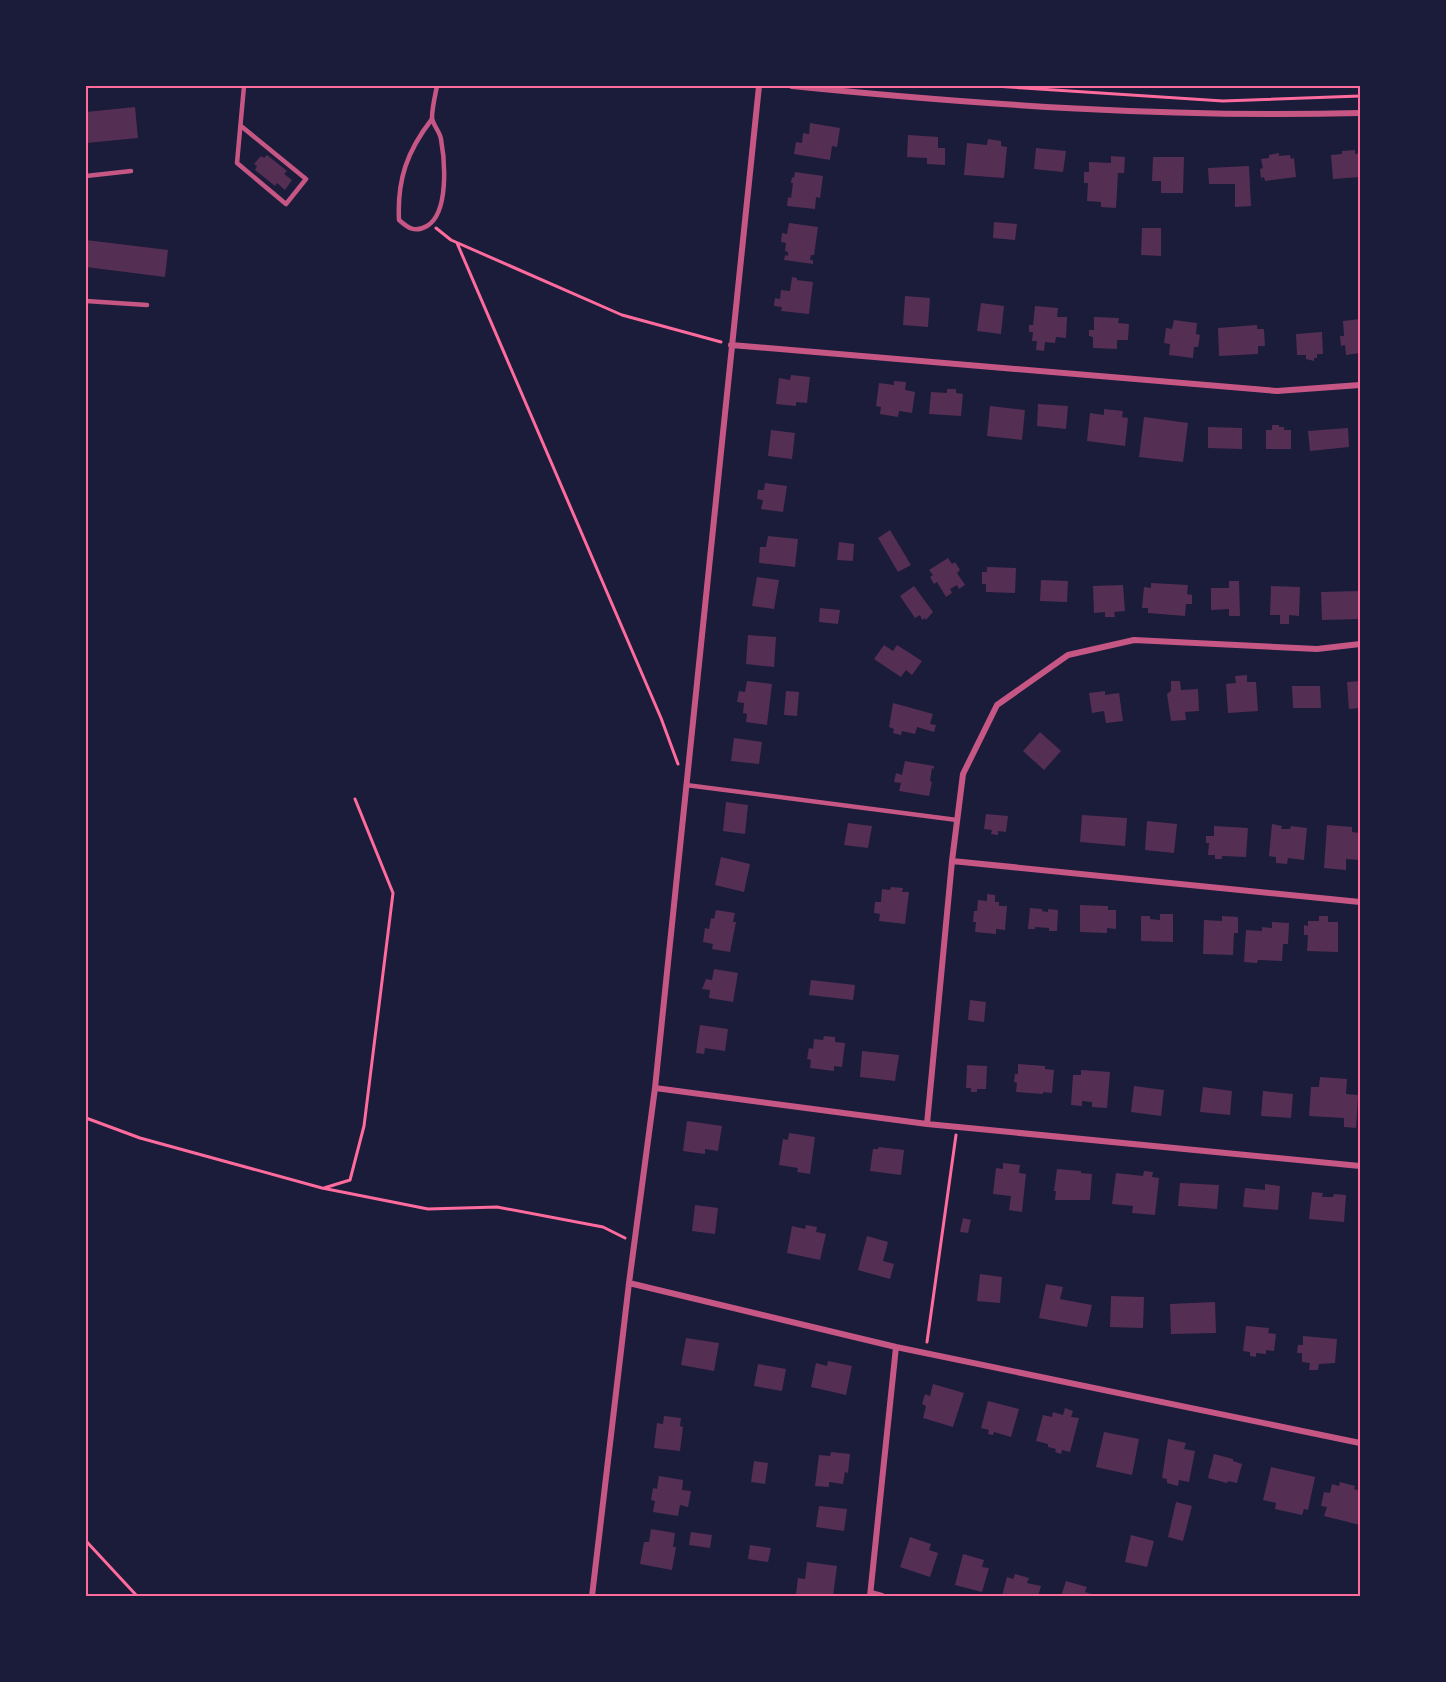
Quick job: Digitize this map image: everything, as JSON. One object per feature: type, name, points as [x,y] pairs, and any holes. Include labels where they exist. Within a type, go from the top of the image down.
[{"type":"street","points":[[592,1596],[629,1283],[655,1088],[759,86]]},
{"type":"street","points":[[792,86],[900,97],[1114,110],[1284,115],[1360,113]]},
{"type":"street","points":[[731,345],[1277,391],[1360,385]]},
{"type":"street","points":[[927,1124],[952,861],[963,774],[997,705],[1068,655],[1134,640],[1317,649],[1360,644]]},
{"type":"street","points":[[952,861],[1360,902]]},
{"type":"street","points":[[655,1088],[927,1124],[1360,1166]]},
{"type":"street","points":[[629,1283],[896,1347],[1360,1443]]},
{"type":"street","points":[[882,1596],[870,1595],[896,1347]]},
{"type":"lane","points":[[241,126],[306,179],[286,204],[237,163],[244,86]]},
{"type":"lane","points":[[432,120],[441,137],[442,201],[437,216],[430,225],[420,230],[409,229],[399,220],[400,184],[407,160],[416,141],[432,120],[437,86]]},
{"type":"lane","points":[[86,176],[131,171]]},
{"type":"lane","points":[[86,301],[147,305]]},
{"type":"lane","points":[[686,785],[957,820]]},
{"type":"path","points":[[994,86],[1223,101],[1360,96]]},
{"type":"path","points":[[430,225],[457,243],[622,315],[731,345]]},
{"type":"path","points":[[457,243],[661,718],[686,785]]},
{"type":"path","points":[[322,1188],[350,1180],[364,1126],[393,893],[355,799]]},
{"type":"path","points":[[86,1118],[140,1138],[322,1188],[428,1209],[497,1207],[603,1227],[634,1243]]},
{"type":"path","points":[[925,1353],[957,1127]]},
{"type":"path","points":[[86,1541],[137,1596]]},
{"type":"building","points":[[135,107],[138,138],[86,143],[86,112]]},
{"type":"building","points":[[810,123],[840,128],[837,147],[832,146],[830,160],[794,154],[796,142],[802,143],[803,133],[809,134]]},
{"type":"building","points":[[908,135],[938,137],[938,148],[945,148],[945,165],[927,164],[927,158],[907,157]]},
{"type":"building","points":[[988,139],[1001,141],[1001,146],[1007,147],[1004,178],[964,175],[967,143],[987,145]]},
{"type":"building","points":[[1036,148],[1066,151],[1063,172],[1034,169]]},
{"type":"building","points":[[1355,150],[1355,154],[1360,153],[1360,177],[1333,179],[1331,155]]},
{"type":"building","points":[[1279,153],[1279,156],[1290,155],[1291,159],[1294,158],[1296,177],[1265,181],[1264,177],[1261,178],[1260,169],[1263,168],[1261,159]]},
{"type":"building","points":[[267,155],[287,171],[284,174],[292,180],[285,190],[277,183],[275,186],[255,170],[257,166],[254,164],[261,156],[264,158]]},
{"type":"building","points":[[1111,156],[1125,157],[1124,173],[1118,173],[1116,208],[1101,207],[1101,202],[1087,201],[1088,183],[1084,183],[1084,172],[1089,172],[1089,162],[1111,163]]},
{"type":"building","points":[[1153,157],[1184,157],[1183,193],[1161,193],[1161,181],[1152,181]]},
{"type":"building","points":[[1249,166],[1251,206],[1235,207],[1235,184],[1209,184],[1208,168]]},
{"type":"building","points":[[795,172],[823,176],[820,198],[816,197],[815,209],[787,206],[788,197],[791,198],[793,183],[791,183]]},
{"type":"building","points":[[994,222],[1017,224],[1015,240],[993,238]]},
{"type":"building","points":[[789,223],[818,227],[814,255],[811,255],[810,260],[813,260],[813,264],[784,260],[788,252],[785,251],[786,243],[781,242],[782,233],[787,234]]},
{"type":"building","points":[[1142,228],[1161,228],[1161,256],[1141,255]]},
{"type":"building","points":[[86,240],[168,250],[165,277],[86,267]]},
{"type":"building","points":[[792,277],[813,282],[809,314],[781,311],[782,307],[774,306],[775,298],[780,299],[781,290],[790,291]]},
{"type":"building","points":[[905,296],[930,298],[928,327],[903,325]]},
{"type":"building","points":[[981,303],[1004,306],[1001,334],[977,331]]},
{"type":"building","points":[[1035,306],[1058,308],[1057,317],[1067,317],[1066,338],[1056,337],[1055,343],[1045,342],[1044,351],[1036,350],[1037,341],[1032,341],[1033,332],[1029,332],[1029,325],[1033,325]]},
{"type":"building","points":[[1094,317],[1119,318],[1118,323],[1129,324],[1128,340],[1117,340],[1117,349],[1093,348],[1093,337],[1089,336],[1089,330],[1094,330]]},
{"type":"building","points":[[1360,319],[1360,353],[1346,355],[1345,345],[1341,346],[1340,336],[1344,336],[1343,321]]},
{"type":"building","points":[[1174,320],[1197,323],[1196,334],[1200,335],[1198,347],[1194,347],[1193,358],[1169,355],[1170,344],[1164,343],[1166,328],[1172,329]]},
{"type":"building","points":[[1257,325],[1257,329],[1264,329],[1265,346],[1258,346],[1258,354],[1219,356],[1218,328]]},
{"type":"building","points":[[1322,332],[1323,354],[1317,354],[1314,361],[1306,359],[1306,355],[1297,355],[1296,334]]},
{"type":"building","points":[[791,375],[810,377],[807,403],[796,402],[796,406],[776,404],[779,378],[790,380]]},
{"type":"building","points":[[894,381],[906,382],[905,390],[915,392],[912,413],[899,411],[898,417],[880,414],[881,407],[876,406],[879,383],[894,385]]},
{"type":"building","points":[[947,389],[956,389],[956,393],[963,394],[961,416],[929,414],[931,392],[947,393]]},
{"type":"building","points":[[1038,404],[1068,406],[1066,429],[1037,426]]},
{"type":"building","points":[[990,406],[1025,410],[1022,440],[987,436]]},
{"type":"building","points":[[1104,409],[1123,411],[1122,417],[1128,418],[1125,446],[1087,441],[1090,413],[1104,415]]},
{"type":"building","points":[[1144,417],[1188,423],[1183,462],[1139,457]]},
{"type":"building","points":[[1272,425],[1291,430],[1291,449],[1266,449],[1266,430],[1272,430]]},
{"type":"building","points":[[1208,427],[1242,428],[1242,449],[1208,448]]},
{"type":"building","points":[[1348,428],[1349,447],[1310,451],[1308,431]]},
{"type":"building","points":[[771,430],[795,433],[792,459],[768,456]]},
{"type":"building","points":[[765,483],[787,486],[783,512],[761,509],[763,500],[757,499],[758,490],[764,490]]},
{"type":"building","points":[[890,530],[911,565],[898,572],[878,538]]},
{"type":"building","points":[[768,536],[798,539],[795,567],[759,563],[760,547],[766,547]]},
{"type":"building","points":[[839,542],[854,544],[853,561],[837,560]]},
{"type":"building","points":[[948,558],[952,564],[955,562],[960,570],[957,573],[965,585],[959,589],[957,585],[950,589],[952,593],[946,597],[937,582],[934,584],[930,577],[933,575],[929,570]]},
{"type":"building","points":[[987,567],[1016,568],[1015,593],[986,592],[986,584],[982,584],[982,572],[987,572]]},
{"type":"building","points":[[757,577],[779,580],[774,609],[752,606]]},
{"type":"building","points":[[1041,580],[1068,581],[1067,602],[1040,601]]},
{"type":"building","points":[[1229,581],[1239,581],[1240,616],[1229,616],[1229,609],[1211,610],[1211,588],[1229,588]]},
{"type":"building","points":[[1151,583],[1188,585],[1187,594],[1192,595],[1192,604],[1186,604],[1185,616],[1148,613],[1148,608],[1142,608],[1144,587],[1151,588]]},
{"type":"building","points":[[1123,585],[1125,611],[1114,612],[1115,617],[1105,617],[1105,612],[1094,613],[1093,586]]},
{"type":"building","points":[[914,586],[933,612],[926,620],[925,618],[922,620],[920,615],[915,618],[900,596]]},
{"type":"building","points":[[1271,586],[1300,587],[1299,616],[1289,615],[1289,624],[1280,624],[1280,615],[1270,615]]},
{"type":"building","points":[[1360,591],[1360,619],[1322,620],[1321,592]]},
{"type":"building","points":[[820,608],[840,610],[838,624],[819,622]]},
{"type":"building","points":[[748,635],[776,637],[774,667],[746,664]]},
{"type":"building","points":[[884,645],[893,651],[897,645],[922,661],[912,675],[906,670],[901,677],[874,659]]},
{"type":"building","points":[[1247,675],[1247,682],[1256,682],[1258,711],[1228,713],[1226,684],[1236,683],[1235,676]]},
{"type":"building","points":[[747,681],[772,684],[767,725],[746,722],[747,714],[743,713],[744,703],[737,702],[739,691],[745,692]]},
{"type":"building","points":[[1171,681],[1180,681],[1181,690],[1198,689],[1199,711],[1185,712],[1186,720],[1171,721],[1167,694],[1171,691]]},
{"type":"building","points":[[1360,681],[1360,708],[1349,709],[1347,682]]},
{"type":"building","points":[[1292,686],[1320,686],[1321,708],[1293,708]]},
{"type":"building","points":[[786,691],[799,692],[797,716],[784,715]]},
{"type":"building","points":[[1105,691],[1105,695],[1119,693],[1123,721],[1106,723],[1104,711],[1092,713],[1089,693]]},
{"type":"building","points":[[893,703],[933,714],[930,724],[936,725],[934,732],[917,727],[915,734],[902,731],[901,735],[893,733],[894,729],[889,727]]},
{"type":"building","points":[[1040,732],[1061,751],[1044,770],[1023,751]]},
{"type":"building","points":[[734,738],[762,742],[759,764],[731,761]]},
{"type":"building","points":[[905,761],[934,766],[929,796],[899,791],[901,783],[894,782],[896,773],[902,775]]},
{"type":"building","points":[[726,802],[748,805],[745,834],[723,831]]},
{"type":"building","points":[[986,814],[1008,816],[1006,832],[998,831],[998,835],[991,834],[992,830],[984,829]]},
{"type":"building","points":[[1082,815],[1127,818],[1125,846],[1080,842]]},
{"type":"building","points":[[1147,821],[1177,824],[1174,853],[1145,850]]},
{"type":"building","points":[[848,823],[872,826],[868,848],[844,845]]},
{"type":"building","points":[[1272,824],[1282,826],[1281,829],[1290,829],[1291,826],[1307,828],[1304,860],[1288,858],[1287,864],[1276,863],[1276,857],[1269,856]]},
{"type":"building","points":[[1327,825],[1352,827],[1352,832],[1360,833],[1360,860],[1346,859],[1346,870],[1324,868]]},
{"type":"building","points":[[1214,826],[1248,828],[1246,857],[1222,856],[1222,859],[1215,859],[1215,855],[1208,855],[1209,843],[1206,843],[1206,836],[1214,836]]},
{"type":"building","points":[[721,857],[750,864],[744,892],[715,885]]},
{"type":"building","points":[[891,887],[903,888],[902,892],[909,892],[905,924],[879,921],[880,914],[874,913],[875,902],[881,902],[882,889],[890,890]]},
{"type":"building","points":[[987,894],[995,895],[995,902],[999,902],[999,906],[1007,906],[1005,930],[996,929],[996,934],[975,932],[974,911],[977,911],[978,900],[987,901]]},
{"type":"building","points":[[1080,905],[1108,906],[1108,910],[1116,910],[1116,929],[1107,928],[1107,933],[1080,932]]},
{"type":"building","points":[[1030,908],[1048,912],[1048,909],[1058,910],[1057,931],[1035,927],[1035,929],[1028,929]]},
{"type":"building","points":[[716,910],[735,913],[733,922],[736,922],[730,952],[712,949],[713,944],[703,942],[705,928],[709,929],[711,918],[714,919]]},
{"type":"building","points":[[1160,914],[1173,914],[1173,942],[1141,941],[1141,916],[1150,916],[1150,919],[1160,920]]},
{"type":"building","points":[[1222,916],[1238,917],[1238,933],[1234,933],[1233,955],[1203,954],[1204,920],[1222,921]]},
{"type":"building","points":[[1319,916],[1328,916],[1328,922],[1338,922],[1338,952],[1307,951],[1308,935],[1304,935],[1304,925],[1308,926],[1308,921],[1319,921]]},
{"type":"building","points":[[1272,922],[1289,923],[1288,944],[1283,944],[1282,961],[1244,962],[1246,930],[1262,931],[1262,927],[1272,928]]},
{"type":"building","points":[[714,969],[738,973],[733,1002],[709,998],[710,990],[702,989],[706,979],[712,980]]},
{"type":"building","points":[[811,980],[855,985],[853,1000],[809,995]]},
{"type":"building","points":[[970,1000],[986,1002],[984,1022],[968,1020]]},
{"type":"building","points":[[700,1025],[728,1029],[725,1051],[705,1048],[704,1054],[696,1053]]},
{"type":"building","points":[[824,1036],[835,1037],[835,1042],[845,1043],[842,1067],[834,1066],[834,1071],[810,1068],[811,1060],[807,1059],[809,1048],[813,1049],[814,1039],[823,1040]]},
{"type":"building","points":[[862,1051],[899,1055],[895,1081],[860,1077]]},
{"type":"building","points":[[1018,1064],[1045,1066],[1045,1069],[1054,1070],[1052,1093],[1016,1092],[1017,1083],[1014,1082],[1015,1074],[1018,1074]]},
{"type":"building","points":[[967,1065],[987,1066],[986,1089],[971,1092],[971,1088],[966,1088]]},
{"type":"building","points":[[1081,1070],[1110,1072],[1107,1108],[1092,1107],[1092,1102],[1082,1101],[1082,1106],[1071,1105],[1073,1075],[1081,1075]]},
{"type":"building","points":[[1320,1077],[1347,1079],[1346,1094],[1358,1095],[1356,1128],[1344,1127],[1344,1118],[1309,1116],[1311,1087],[1319,1087]]},
{"type":"building","points":[[1134,1086],[1164,1090],[1161,1116],[1131,1112]]},
{"type":"building","points":[[1203,1087],[1232,1091],[1230,1115],[1200,1112]]},
{"type":"building","points":[[1263,1091],[1293,1094],[1291,1118],[1261,1116]]},
{"type":"building","points":[[687,1121],[722,1126],[718,1151],[705,1149],[705,1154],[683,1151]]},
{"type":"building","points":[[789,1133],[815,1137],[810,1174],[797,1172],[798,1168],[779,1165],[783,1139],[788,1140]]},
{"type":"building","points":[[879,1147],[904,1150],[901,1175],[870,1171],[873,1149]]},
{"type":"building","points":[[1003,1163],[1020,1165],[1019,1173],[1026,1174],[1022,1212],[1009,1210],[1011,1196],[993,1194],[996,1168],[1003,1169]]},
{"type":"building","points":[[1057,1169],[1092,1174],[1090,1200],[1055,1200]]},
{"type":"building","points":[[1144,1171],[1153,1172],[1152,1177],[1159,1178],[1155,1215],[1132,1213],[1133,1206],[1112,1204],[1116,1173],[1143,1176]]},
{"type":"building","points":[[1180,1183],[1219,1185],[1217,1209],[1178,1206]]},
{"type":"building","points":[[1265,1184],[1280,1186],[1278,1210],[1243,1207],[1245,1188],[1265,1190]]},
{"type":"building","points":[[1312,1192],[1323,1193],[1322,1197],[1333,1197],[1334,1194],[1346,1195],[1344,1222],[1309,1219]]},
{"type":"building","points":[[695,1205],[718,1208],[715,1234],[692,1231]]},
{"type":"building","points":[[963,1218],[971,1220],[968,1233],[960,1232]]},
{"type":"building","points":[[806,1225],[817,1227],[816,1232],[826,1234],[820,1260],[787,1253],[792,1226],[805,1229]]},
{"type":"building","points":[[867,1236],[888,1242],[883,1261],[894,1264],[890,1279],[858,1270]]},
{"type":"building","points":[[980,1274],[1002,1277],[1000,1303],[977,1301]]},
{"type":"building","points":[[1046,1284],[1063,1287],[1060,1299],[1092,1305],[1087,1327],[1039,1318]]},
{"type":"building","points":[[1111,1296],[1144,1297],[1143,1328],[1110,1327]]},
{"type":"building","points":[[1215,1302],[1216,1333],[1171,1334],[1170,1304]]},
{"type":"building","points":[[1246,1326],[1269,1328],[1268,1333],[1276,1334],[1274,1351],[1266,1350],[1266,1354],[1256,1353],[1256,1357],[1250,1356],[1250,1352],[1243,1351]]},
{"type":"building","points":[[1303,1336],[1337,1339],[1335,1363],[1319,1364],[1318,1370],[1309,1370],[1310,1363],[1302,1362],[1302,1353],[1297,1353],[1298,1345],[1303,1345]]},
{"type":"building","points":[[686,1338],[719,1343],[714,1371],[681,1365]]},
{"type":"building","points":[[828,1361],[852,1366],[846,1395],[811,1387],[816,1363],[827,1366]]},
{"type":"building","points":[[758,1364],[786,1369],[782,1391],[754,1386]]},
{"type":"building","points":[[933,1384],[964,1393],[953,1427],[923,1418],[926,1406],[922,1404],[925,1394],[930,1396]]},
{"type":"building","points":[[988,1401],[1019,1409],[1011,1437],[994,1432],[993,1435],[988,1434],[989,1430],[981,1428]]},
{"type":"building","points":[[1065,1408],[1073,1411],[1071,1417],[1079,1418],[1070,1452],[1062,1450],[1061,1454],[1055,1452],[1056,1449],[1048,1447],[1048,1444],[1036,1441],[1043,1415],[1052,1417],[1053,1412],[1063,1415]]},
{"type":"building","points":[[664,1416],[681,1418],[680,1426],[683,1427],[680,1451],[654,1448],[657,1423],[663,1424]]},
{"type":"building","points":[[1104,1432],[1139,1439],[1132,1475],[1096,1467]]},
{"type":"building","points":[[1168,1439],[1186,1443],[1184,1449],[1195,1451],[1189,1482],[1179,1480],[1178,1486],[1167,1483],[1167,1479],[1162,1478]]},
{"type":"building","points":[[831,1452],[850,1454],[848,1473],[845,1472],[843,1484],[829,1482],[829,1487],[815,1486],[819,1455],[830,1456]]},
{"type":"building","points":[[1214,1454],[1242,1464],[1237,1483],[1208,1478]]},
{"type":"building","points":[[754,1461],[768,1463],[765,1484],[751,1482]]},
{"type":"building","points":[[1271,1467],[1315,1477],[1308,1510],[1304,1509],[1302,1515],[1275,1509],[1276,1503],[1263,1500]]},
{"type":"building","points":[[659,1476],[683,1480],[682,1490],[691,1491],[688,1507],[680,1505],[678,1516],[653,1512],[655,1501],[651,1500],[653,1488],[657,1489]]},
{"type":"building","points":[[1340,1482],[1355,1486],[1354,1489],[1360,1491],[1360,1525],[1324,1516],[1327,1507],[1321,1506],[1324,1492],[1330,1493],[1332,1484],[1339,1486]]},
{"type":"building","points":[[1176,1502],[1192,1506],[1183,1541],[1168,1537]]},
{"type":"building","points":[[819,1506],[847,1509],[844,1531],[816,1527]]},
{"type":"building","points":[[651,1529],[675,1533],[673,1547],[676,1547],[672,1570],[640,1564],[644,1542],[649,1542]]},
{"type":"building","points":[[691,1532],[712,1535],[710,1548],[689,1545]]},
{"type":"building","points":[[1131,1535],[1154,1541],[1147,1567],[1125,1562]]},
{"type":"building","points":[[910,1537],[931,1544],[929,1550],[938,1553],[930,1577],[900,1567]]},
{"type":"building","points":[[750,1545],[771,1548],[768,1562],[748,1559]]},
{"type":"building","points":[[963,1554],[984,1560],[982,1567],[989,1568],[982,1592],[955,1585]]},
{"type":"building","points":[[807,1562],[837,1566],[833,1596],[796,1594],[798,1578],[805,1579]]},
{"type":"building","points":[[1015,1574],[1029,1578],[1027,1583],[1041,1586],[1038,1596],[1002,1596],[1007,1577],[1013,1579]]},
{"type":"building","points":[[1066,1581],[1087,1587],[1085,1592],[1098,1596],[1061,1596]]}]
